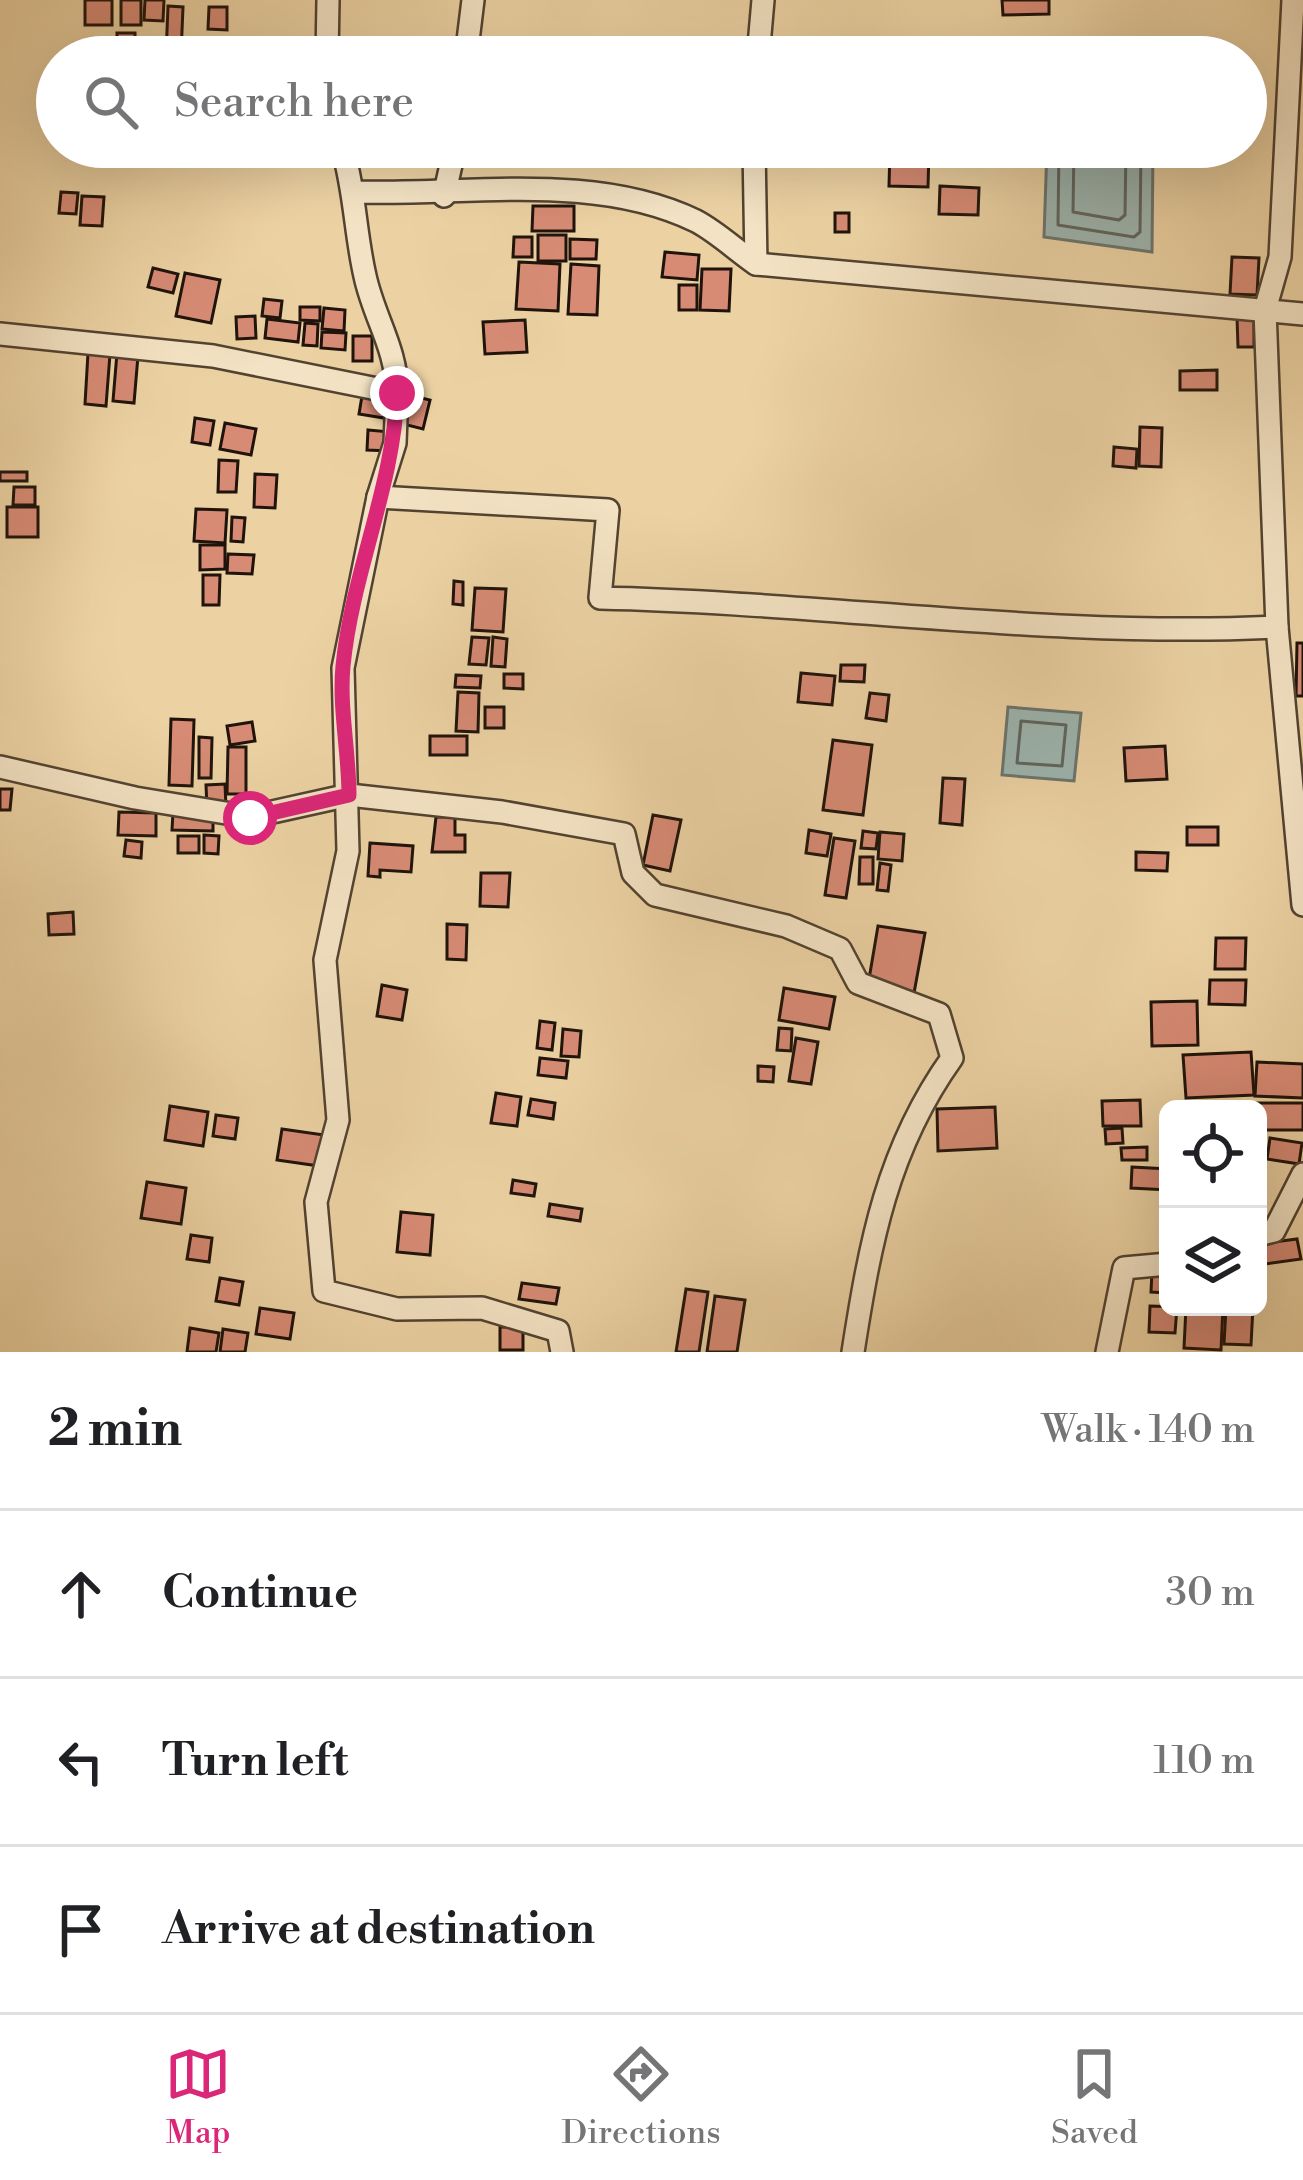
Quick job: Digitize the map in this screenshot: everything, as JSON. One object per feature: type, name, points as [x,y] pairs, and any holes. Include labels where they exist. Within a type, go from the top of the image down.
[{"type":"street","points":[[327,36],[328,0]]},
{"type":"street","points":[[468,36],[472,0]]},
{"type":"street","points":[[760,36],[763,0]]},
{"type":"street","points":[[1293,0],[1280,257],[1264,310],[1276,627],[1303,905]]},
{"type":"street","points":[[349,168],[356,192],[365,279],[397,361],[397,393],[395,442],[378,497],[343,668],[347,851],[326,960],[338,1120],[316,1202],[324,1291],[397,1309],[482,1308],[558,1330],[562,1352]]},
{"type":"street","points":[[444,196],[450,168]]},
{"type":"street","points":[[755,168],[757,264]]},
{"type":"street","points":[[356,192],[444,196],[519,190],[618,197],[696,221],[757,264],[1303,314]]},
{"type":"street","points":[[0,334],[213,356],[397,393]]},
{"type":"street","points":[[378,497],[608,511],[600,598],[716,601],[982,625],[1178,632],[1276,627]]},
{"type":"street","points":[[0,767],[250,818],[349,795],[502,812],[624,834],[633,873],[655,895],[786,926],[840,950],[858,983],[939,1013],[952,1058],[915,1109],[896,1159],[864,1271],[853,1352]]},
{"type":"street","points":[[1267,1233],[1274,1231],[1303,1174]]},
{"type":"street","points":[[1107,1352],[1124,1268],[1159,1265]]},
{"type":"water","points":[[1046,168],[1153,168],[1152,252],[1044,237]]},
{"type":"water","points":[[1008,707],[1081,713],[1074,781],[1002,775]]},
{"type":"building","points":[[85,0],[112,0],[112,25],[85,25]]},
{"type":"building","points":[[121,0],[141,0],[141,25],[121,25]]},
{"type":"building","points":[[145,0],[164,0],[163,21],[144,20]]},
{"type":"building","points":[[1002,0],[1049,0],[1049,14],[1003,15]]},
{"type":"building","points":[[168,6],[183,7],[182,36],[167,36]]},
{"type":"building","points":[[209,7],[227,7],[227,30],[208,29]]},
{"type":"building","points":[[890,168],[929,168],[928,187],[889,186]]},
{"type":"building","points":[[940,186],[979,188],[978,215],[939,214]]},
{"type":"building","points":[[61,192],[78,193],[76,214],[59,213]]},
{"type":"building","points":[[82,196],[104,197],[102,226],[80,225]]},
{"type":"building","points":[[533,206],[574,206],[574,231],[532,231]]},
{"type":"building","points":[[835,213],[849,213],[849,232],[835,232]]},
{"type":"building","points":[[538,235],[566,235],[566,261],[538,261]]},
{"type":"building","points":[[514,237],[532,237],[532,257],[513,257]]},
{"type":"building","points":[[570,239],[597,240],[596,259],[570,259]]},
{"type":"building","points":[[665,252],[699,255],[697,280],[662,277]]},
{"type":"building","points":[[1232,257],[1259,258],[1257,295],[1230,294]]},
{"type":"building","points":[[519,262],[560,264],[558,311],[516,309]]},
{"type":"building","points":[[571,264],[599,266],[597,315],[568,314]]},
{"type":"building","points":[[153,268],[178,274],[173,293],[148,287]]},
{"type":"building","points":[[702,269],[731,269],[729,311],[700,310]]},
{"type":"building","points":[[185,273],[220,280],[211,323],[176,316]]},
{"type":"building","points":[[679,285],[697,285],[697,310],[679,310]]},
{"type":"building","points":[[264,299],[282,301],[280,318],[262,316]]},
{"type":"building","points":[[300,307],[320,307],[320,321],[300,320]]},
{"type":"building","points":[[324,308],[345,310],[344,331],[322,329]]},
{"type":"building","points":[[255,316],[256,338],[237,339],[236,317]]},
{"type":"building","points":[[1237,317],[1254,317],[1254,347],[1238,347]]},
{"type":"building","points":[[267,319],[300,323],[298,342],[265,338]]},
{"type":"building","points":[[525,320],[527,352],[485,354],[483,322]]},
{"type":"building","points":[[305,323],[318,324],[317,346],[303,345]]},
{"type":"building","points":[[322,332],[346,333],[345,350],[321,348]]},
{"type":"building","points":[[353,336],[372,336],[372,361],[353,361]]},
{"type":"building","points":[[88,353],[110,354],[106,406],[85,404]]},
{"type":"building","points":[[117,353],[138,356],[134,403],[113,401]]},
{"type":"building","points":[[1217,370],[1217,390],[1180,390],[1180,371]]},
{"type":"building","points":[[363,390],[394,395],[390,419],[359,414]]},
{"type":"building","points":[[405,394],[430,400],[423,429],[399,423]]},
{"type":"building","points":[[195,418],[214,421],[210,445],[192,442]]},
{"type":"building","points":[[225,423],[256,429],[251,455],[220,449]]},
{"type":"building","points":[[1140,427],[1162,428],[1161,467],[1139,466]]},
{"type":"building","points":[[368,430],[391,432],[390,451],[367,450]]},
{"type":"building","points":[[1114,447],[1137,449],[1136,468],[1113,466]]},
{"type":"building","points":[[219,460],[238,461],[236,492],[218,492]]},
{"type":"building","points":[[0,472],[27,472],[27,481],[0,481]]},
{"type":"building","points":[[255,474],[277,475],[275,508],[254,507]]},
{"type":"building","points":[[14,487],[35,487],[35,505],[13,505]]},
{"type":"building","points":[[7,507],[38,507],[38,537],[7,537]]},
{"type":"building","points":[[196,509],[227,510],[225,543],[194,541]]},
{"type":"building","points":[[232,517],[245,518],[243,542],[231,541]]},
{"type":"building","points":[[200,545],[225,545],[225,569],[200,570]]},
{"type":"building","points":[[228,554],[254,555],[252,574],[227,573]]},
{"type":"building","points":[[203,575],[220,575],[219,605],[203,605]]},
{"type":"building","points":[[454,581],[463,582],[463,605],[453,604]]},
{"type":"building","points":[[475,588],[506,589],[503,632],[472,630]]},
{"type":"building","points":[[472,637],[489,638],[486,665],[469,664]]},
{"type":"building","points":[[493,637],[507,639],[505,667],[491,666]]},
{"type":"building","points":[[1297,643],[1303,643],[1303,696],[1296,696]]},
{"type":"building","points":[[841,665],[865,665],[864,682],[840,681]]},
{"type":"building","points":[[801,673],[835,676],[832,705],[798,702]]},
{"type":"building","points":[[504,674],[523,674],[523,689],[504,688]]},
{"type":"building","points":[[456,675],[481,676],[480,688],[455,687]]},
{"type":"building","points":[[458,692],[479,693],[478,732],[456,731]]},
{"type":"building","points":[[870,693],[889,695],[886,721],[866,718]]},
{"type":"building","points":[[485,707],[504,707],[504,728],[485,728]]},
{"type":"building","points":[[171,719],[194,720],[192,786],[169,785]]},
{"type":"building","points":[[252,722],[255,741],[230,745],[227,726]]},
{"type":"building","points":[[430,736],[467,736],[467,755],[430,755]]},
{"type":"building","points":[[199,737],[212,738],[211,778],[199,778]]},
{"type":"building","points":[[833,740],[872,745],[863,815],[823,810]]},
{"type":"building","points":[[1165,746],[1167,779],[1126,781],[1124,748]]},
{"type":"building","points":[[228,747],[246,747],[246,794],[227,794]]},
{"type":"building","points":[[943,778],[965,779],[962,825],[940,823]]},
{"type":"building","points":[[225,784],[226,808],[207,808],[206,785]]},
{"type":"building","points":[[0,789],[12,789],[10,810],[0,810]]},
{"type":"building","points":[[119,812],[156,813],[156,836],[118,835]]},
{"type":"building","points":[[173,812],[213,813],[213,831],[172,830]]},
{"type":"building","points":[[653,815],[681,820],[670,871],[643,865]]},
{"type":"building","points":[[436,817],[455,817],[455,835],[465,835],[465,852],[432,852]]},
{"type":"building","points":[[1187,827],[1218,827],[1218,845],[1187,845]]},
{"type":"building","points":[[809,830],[831,834],[827,856],[806,853]]},
{"type":"building","points":[[863,831],[878,833],[876,849],[861,848]]},
{"type":"building","points":[[880,832],[904,834],[902,861],[878,859]]},
{"type":"building","points":[[204,835],[219,836],[218,854],[204,853]]},
{"type":"building","points":[[178,836],[199,836],[199,853],[178,853]]},
{"type":"building","points":[[834,838],[855,841],[846,898],[825,895]]},
{"type":"building","points":[[126,840],[142,842],[141,858],[124,856]]},
{"type":"building","points":[[370,843],[413,846],[411,872],[380,870],[380,877],[368,876]]},
{"type":"building","points":[[1136,852],[1168,853],[1167,871],[1136,870]]},
{"type":"building","points":[[860,857],[873,857],[873,884],[859,884]]},
{"type":"building","points":[[880,863],[891,865],[888,891],[877,890]]},
{"type":"building","points":[[481,873],[510,873],[508,907],[480,906]]},
{"type":"building","points":[[73,912],[74,934],[49,935],[48,914]]},
{"type":"building","points":[[447,924],[467,925],[466,960],[447,959]]},
{"type":"building","points":[[878,926],[925,933],[914,993],[868,985]]},
{"type":"building","points":[[1216,938],[1246,938],[1245,969],[1215,969]]},
{"type":"building","points":[[1210,980],[1246,980],[1245,1005],[1209,1004]]},
{"type":"building","points":[[382,985],[407,990],[402,1020],[377,1016]]},
{"type":"building","points":[[784,988],[835,997],[829,1029],[779,1020]]},
{"type":"building","points":[[1197,1001],[1198,1045],[1152,1046],[1151,1002]]},
{"type":"building","points":[[540,1021],[555,1023],[552,1050],[537,1048]]},
{"type":"building","points":[[779,1028],[792,1029],[791,1051],[777,1050]]},
{"type":"building","points":[[563,1029],[581,1031],[579,1057],[561,1056]]},
{"type":"building","points":[[796,1038],[818,1042],[811,1084],[789,1081]]},
{"type":"building","points":[[1251,1052],[1254,1095],[1186,1098],[1183,1055]]},
{"type":"building","points":[[540,1058],[568,1061],[566,1078],[538,1075]]},
{"type":"building","points":[[1257,1062],[1303,1064],[1303,1098],[1255,1096]]},
{"type":"building","points":[[758,1066],[774,1067],[773,1082],[758,1081]]},
{"type":"building","points":[[496,1093],[521,1097],[517,1126],[491,1123]]},
{"type":"building","points":[[531,1099],[555,1103],[553,1119],[528,1115]]},
{"type":"building","points":[[1140,1100],[1141,1126],[1103,1126],[1102,1101]]},
{"type":"building","points":[[1267,1103],[1303,1103],[1303,1130],[1267,1130]]},
{"type":"building","points":[[170,1106],[208,1112],[203,1146],[165,1140]]},
{"type":"building","points":[[995,1107],[997,1148],[938,1151],[937,1109]]},
{"type":"building","points":[[216,1115],[238,1118],[235,1139],[213,1136]]},
{"type":"building","points":[[1122,1128],[1123,1143],[1106,1144],[1105,1129]]},
{"type":"building","points":[[282,1129],[324,1135],[319,1166],[277,1160]]},
{"type":"building","points":[[1270,1138],[1302,1143],[1299,1164],[1267,1159]]},
{"type":"building","points":[[1147,1147],[1147,1160],[1122,1160],[1121,1148]]},
{"type":"building","points":[[1132,1167],[1159,1168],[1159,1190],[1131,1188]]},
{"type":"building","points":[[513,1180],[536,1184],[534,1196],[511,1193]]},
{"type":"building","points":[[147,1182],[186,1188],[181,1224],[141,1218]]},
{"type":"building","points":[[550,1204],[582,1209],[580,1221],[548,1216]]},
{"type":"building","points":[[401,1212],[433,1215],[430,1255],[397,1252]]},
{"type":"building","points":[[191,1235],[212,1238],[209,1262],[187,1259]]},
{"type":"building","points":[[1297,1239],[1301,1259],[1267,1264],[1267,1243]]},
{"type":"building","points":[[1152,1271],[1159,1271],[1159,1292],[1151,1292]]},
{"type":"building","points":[[220,1278],[243,1282],[239,1305],[216,1301]]},
{"type":"building","points":[[522,1283],[559,1288],[556,1304],[519,1299]]},
{"type":"building","points":[[686,1289],[708,1292],[699,1352],[676,1352]]},
{"type":"building","points":[[715,1296],[745,1300],[737,1352],[707,1352]]},
{"type":"building","points":[[1150,1306],[1159,1306],[1159,1316],[1176,1316],[1175,1333],[1149,1332]]},
{"type":"building","points":[[260,1308],[294,1313],[290,1339],[256,1334]]},
{"type":"building","points":[[1186,1316],[1223,1316],[1221,1350],[1184,1348]]},
{"type":"building","points":[[1226,1316],[1253,1316],[1251,1345],[1224,1344]]},
{"type":"building","points":[[500,1327],[523,1327],[523,1350],[500,1350]]},
{"type":"building","points":[[190,1328],[219,1333],[216,1352],[187,1352]]},
{"type":"building","points":[[223,1329],[248,1333],[245,1352],[220,1352]]},
{"type":"route","points":[[250,818],[349,795],[343,668],[378,497],[395,442],[397,393]]}]
